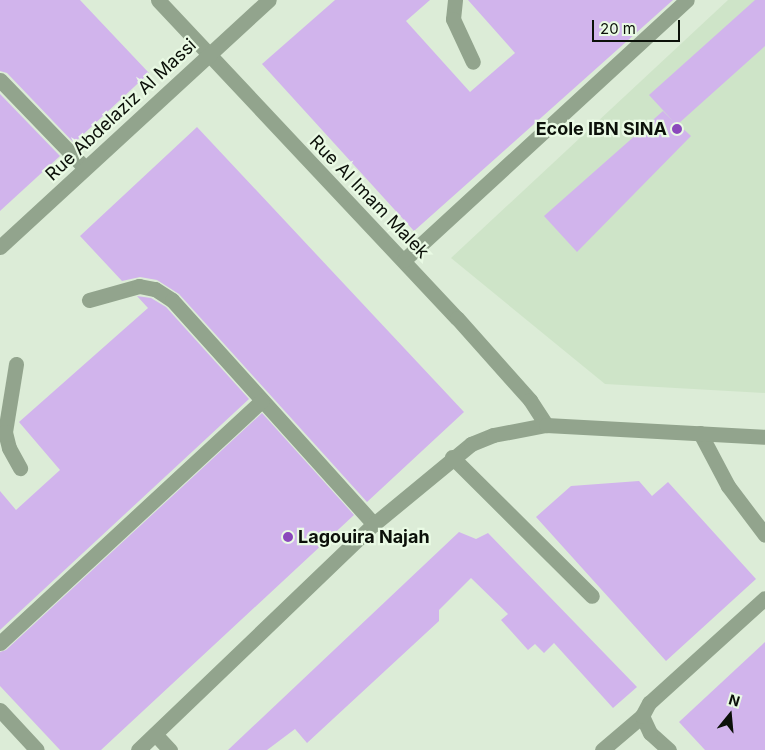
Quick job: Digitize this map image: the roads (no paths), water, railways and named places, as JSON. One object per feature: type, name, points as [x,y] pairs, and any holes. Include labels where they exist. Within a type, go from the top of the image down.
[{"type":"street","name":"Rue Al Imam Malek","points":[[158,0],[345,202],[404,260],[530,400],[546,425]]},
{"type":"street","name":"Rue Abdelaziz Al Massi","points":[[0,247],[84,167],[269,0]]},
{"type":"street","points":[[455,0],[453,18],[473,62]]},
{"type":"street","points":[[404,260],[686,0]]},
{"type":"street","points":[[0,80],[84,167]]},
{"type":"street","points":[[89,300],[139,286],[155,289],[172,300],[374,524]]},
{"type":"street","points":[[16,364],[5,432],[9,448],[20,468]]},
{"type":"street","points":[[0,643],[262,400]]},
{"type":"street","points":[[138,750],[374,524],[452,457],[493,435],[546,425],[765,438]]},
{"type":"street","points":[[700,434],[728,486],[765,535]]},
{"type":"street","points":[[452,457],[592,596]]},
{"type":"street","points":[[602,750],[642,716],[648,703],[765,598]]},
{"type":"street","points":[[0,710],[37,750]]},
{"type":"street","points":[[642,716],[650,732],[669,750]]},
{"type":"street","points":[[155,734],[170,750]]},
{"type":"place","name":"Ecole IBN SINA","points":[[677,129]]},
{"type":"place","name":"Lagouira Najah","points":[[288,537]]}]
